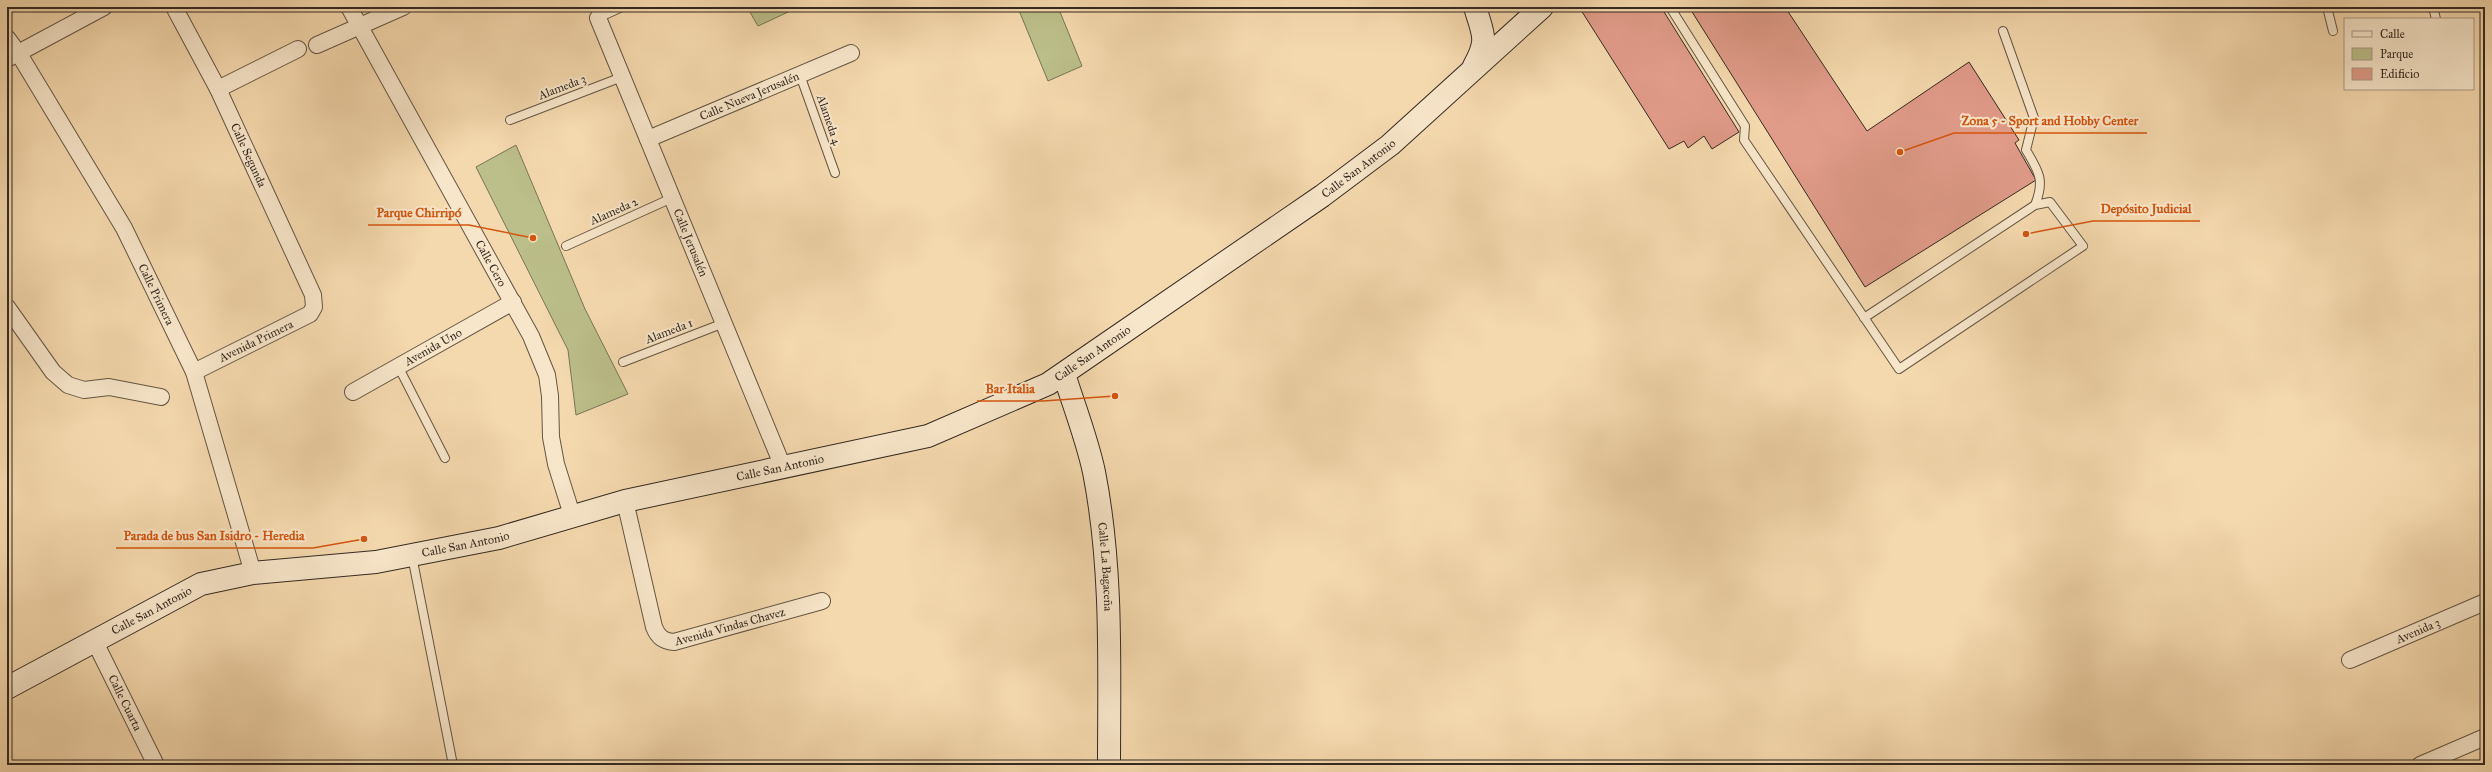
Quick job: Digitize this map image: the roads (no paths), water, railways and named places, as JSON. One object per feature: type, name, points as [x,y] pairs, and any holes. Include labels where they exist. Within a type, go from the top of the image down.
[{"type":"main road","points":[[1473,69],[1484,49],[1485,40],[1475,7]]},
{"type":"main road","name":"Calle San Antonio","points":[[7,688],[201,584],[253,573],[327,567],[412,555],[499,538],[625,501],[928,436],[1048,384],[1322,196],[1390,144],[1542,7]]},
{"type":"main road","name":"Calle La Bagaceña","points":[[1064,374],[1094,471],[1102,526],[1109,596],[1109,765]]},
{"type":"street","points":[[13,56],[104,7]]},
{"type":"street","name":"Calle Segunda","points":[[174,7],[218,89],[313,295],[314,307]]},
{"type":"street","name":"Calle Cero","points":[[349,7],[513,302],[547,375],[550,396],[551,437],[556,464],[572,516]]},
{"type":"street","points":[[317,45],[403,7]]},
{"type":"street","name":"Calle Jerusalén","points":[[598,18],[783,467]]},
{"type":"street","name":"Calle Primera","points":[[7,38],[13,56],[124,228],[194,372],[253,573]]},
{"type":"street","points":[[218,89],[298,48]]},
{"type":"street","name":"Calle Nueva Jerusalén","points":[[648,138],[851,53]]},
{"type":"street","name":"Avenida Uno","points":[[353,392],[513,302]]},
{"type":"street","points":[[7,307],[53,372],[68,385],[84,390],[109,387],[161,397]]},
{"type":"street","name":"Avenida Primera","points":[[194,372],[310,314],[314,307]]},
{"type":"street","name":"Avenida Vindas Chavez","points":[[625,501],[654,627],[657,635],[665,641],[674,642],[822,601]]},
{"type":"street","name":"Avenida 3","points":[[2350,660],[2485,602]]},
{"type":"street","name":"Calle Cuarta","points":[[94,640],[156,765]]},
{"type":"street","points":[[2420,765],[2485,737]]},
{"type":"lane","points":[[598,18],[622,7]]},
{"type":"lane","points":[[1670,7],[1746,126],[1744,140],[1864,318],[1899,369],[2083,246],[2050,202],[2035,205],[1864,318]]},
{"type":"lane","points":[[2327,7],[2333,31]]},
{"type":"lane","points":[[2433,7],[2436,18]]},
{"type":"lane","points":[[2003,32],[2034,118],[2026,150],[2040,174],[2040,193],[2035,205]]},
{"type":"lane","name":"Alameda 4","points":[[800,75],[835,173]]},
{"type":"lane","name":"Alameda 3","points":[[510,120],[622,77]]},
{"type":"lane","name":"Alameda 2","points":[[566,246],[672,198]]},
{"type":"lane","name":"Alameda 1","points":[[623,362],[724,323]]},
{"type":"lane","points":[[398,366],[445,458]]},
{"type":"lane","points":[[412,555],[453,765]]},
{"type":"place","name":"Zona 5 - Sport and Hobby Center","points":[[1900,152]]},
{"type":"place","name":"Depósito Judicial","points":[[2026,234]]},
{"type":"place","name":"Parque Chirripó","points":[[533,238]]},
{"type":"place","name":"Bar Italia","points":[[1115,396]]},
{"type":"place","name":"Parada de bus San Isidro - Heredia","points":[[364,539]]}]
